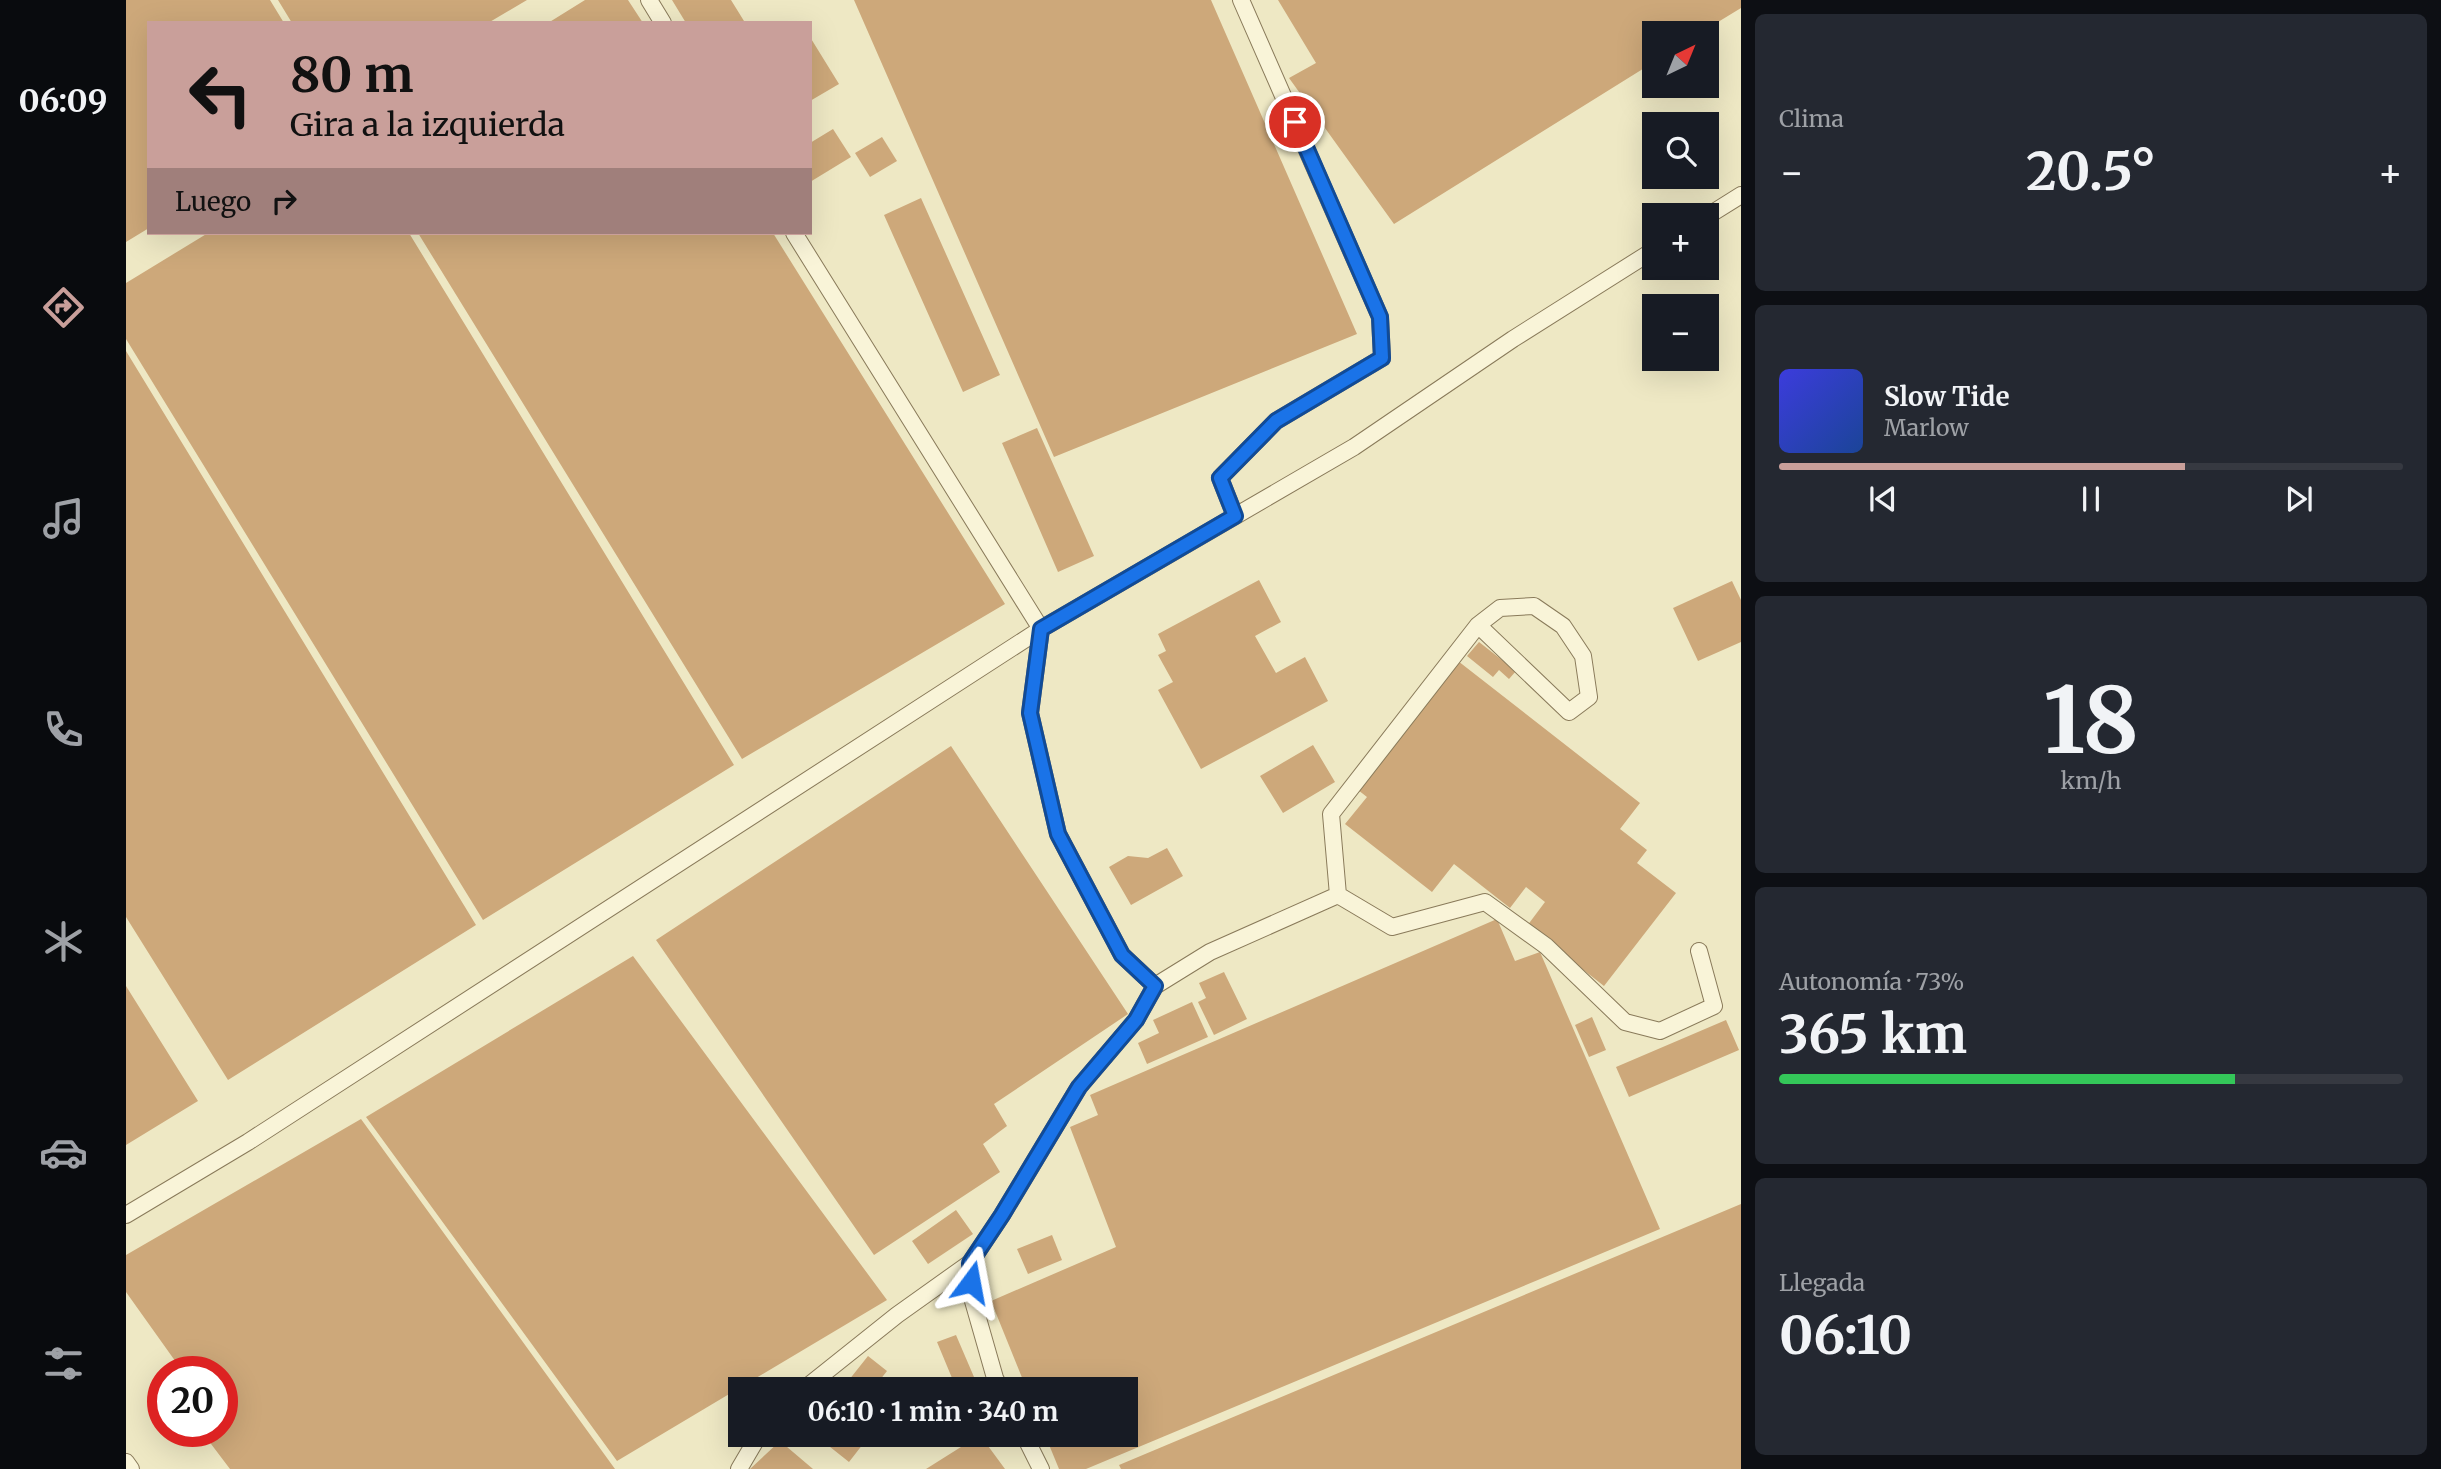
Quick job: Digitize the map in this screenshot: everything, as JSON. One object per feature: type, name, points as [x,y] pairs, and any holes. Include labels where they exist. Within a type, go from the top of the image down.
[{"type":"lane","points":[[649,0],[662,21]]},
{"type":"lane","points":[[1235,516],[1220,478],[1276,421],[1382,358],[1380,317],[1241,0]]},
{"type":"lane","points":[[1719,209],[1741,195]]},
{"type":"lane","points":[[795,235],[1041,629],[1030,713],[1058,834],[1122,955],[1155,986]]},
{"type":"lane","points":[[126,1215],[248,1142],[1041,629],[1354,447],[1513,339],[1642,258]]},
{"type":"lane","points":[[1338,895],[1331,814],[1478,625],[1500,608],[1534,606],[1563,626],[1583,656],[1589,697],[1569,712],[1478,625]]},
{"type":"lane","points":[[1338,895],[1392,928],[1485,902],[1546,946],[1625,1022],[1660,1031],[1714,1006],[1699,951]]},
{"type":"lane","points":[[819,1377],[897,1315],[970,1263],[1079,1087],[1136,1020],[1155,986],[1210,952],[1338,895]]},
{"type":"lane","points":[[970,1263],[973,1301],[995,1377]]},
{"type":"lane","points":[[739,1469],[752,1447]]},
{"type":"lane","points":[[1030,1447],[1041,1469]]},
{"type":"lane","points":[[126,1462],[131,1469]]},
{"type":"building","points":[[126,0],[270,0],[283,21],[147,21],[147,229],[126,242]]},
{"type":"building","points":[[278,0],[527,0],[491,21],[291,21]]},
{"type":"building","points":[[585,0],[628,0],[642,21],[551,21]]},
{"type":"building","points":[[672,0],[731,0],[744,21],[685,21]]},
{"type":"building","points":[[854,0],[1211,0],[1357,334],[1054,457]]},
{"type":"building","points":[[1278,0],[1741,0],[1741,8],[1719,21],[1642,21],[1642,69],[1394,224],[1289,78],[1316,63]]},
{"type":"building","points":[[812,40],[839,84],[812,100]]},
{"type":"building","points":[[833,129],[851,157],[812,181],[812,142]]},
{"type":"building","points":[[882,137],[897,161],[870,177],[855,153]]},
{"type":"building","points":[[921,198],[1000,375],[963,392],[884,215]]},
{"type":"building","points":[[205,235],[410,235],[734,765],[483,920],[126,339],[126,283]]},
{"type":"building","points":[[419,235],[774,235],[1005,604],[742,759]]},
{"type":"building","points":[[126,351],[476,925],[228,1080],[126,917]]},
{"type":"building","points":[[1037,428],[1094,556],[1058,572],[1002,443]]},
{"type":"building","points":[[1259,580],[1281,622],[1255,636],[1276,673],[1305,657],[1328,701],[1201,769],[1158,690],[1173,682],[1158,655],[1166,651],[1158,634]]},
{"type":"building","points":[[1732,581],[1741,600],[1741,642],[1698,661],[1673,608]]},
{"type":"building","points":[[1479,642],[1516,671],[1509,679],[1499,670],[1493,677],[1467,656]]},
{"type":"building","points":[[1458,661],[1640,803],[1620,829],[1647,850],[1637,863],[1676,893],[1604,986],[1527,926],[1545,902],[1526,887],[1510,908],[1454,864],[1432,892],[1345,824],[1367,797],[1358,790]]},
{"type":"building","points":[[1313,745],[1335,782],[1283,813],[1260,776]]},
{"type":"building","points":[[951,746],[1128,1014],[994,1104],[1007,1126],[983,1144],[1000,1172],[874,1255],[656,940]]},
{"type":"building","points":[[1167,848],[1183,876],[1131,905],[1109,867],[1128,856],[1148,858]]},
{"type":"building","points":[[1497,919],[1515,961],[1540,952],[1660,1229],[1086,1469],[1059,1469],[1050,1447],[1138,1447],[1138,1377],[1022,1377],[991,1301],[1116,1247],[1070,1127],[1098,1115],[1090,1095]]},
{"type":"building","points":[[633,956],[887,1300],[758,1377],[728,1377],[728,1395],[617,1461],[366,1117]]},
{"type":"building","points":[[1224,972],[1247,1019],[1214,1035],[1198,1002],[1206,998],[1199,983]]},
{"type":"building","points":[[126,986],[198,1101],[126,1145]]},
{"type":"building","points":[[1192,1002],[1208,1037],[1147,1064],[1138,1043],[1159,1033],[1153,1020]]},
{"type":"building","points":[[1592,1017],[1606,1050],[1589,1057],[1575,1025]]},
{"type":"building","points":[[1726,1020],[1739,1050],[1629,1097],[1616,1067]]},
{"type":"building","points":[[361,1119],[615,1469],[230,1469],[213,1447],[238,1447],[238,1356],[172,1356],[126,1292],[126,1255]]},
{"type":"building","points":[[1741,1204],[1741,1469],[1121,1469],[1119,1465]]},
{"type":"building","points":[[956,1210],[973,1234],[928,1264],[912,1241]]},
{"type":"building","points":[[1052,1235],[1062,1260],[1028,1274],[1017,1249]]},
{"type":"building","points":[[956,1335],[974,1377],[952,1377],[937,1342]]},
{"type":"building","points":[[868,1356],[887,1371],[882,1377],[851,1377]]},
{"type":"building","points":[[774,1447],[787,1447],[813,1469],[750,1469]]},
{"type":"building","points":[[830,1447],[861,1447],[849,1462]]},
{"type":"building","points":[[961,1447],[989,1447],[1005,1469],[926,1469]]},
{"type":"route","points":[[971,1282],[970,1263],[1079,1087],[1136,1020],[1155,986],[1122,955],[1058,834],[1030,713],[1041,629],[1235,516],[1220,478],[1276,421],[1382,358],[1380,317],[1295,122]]}]
